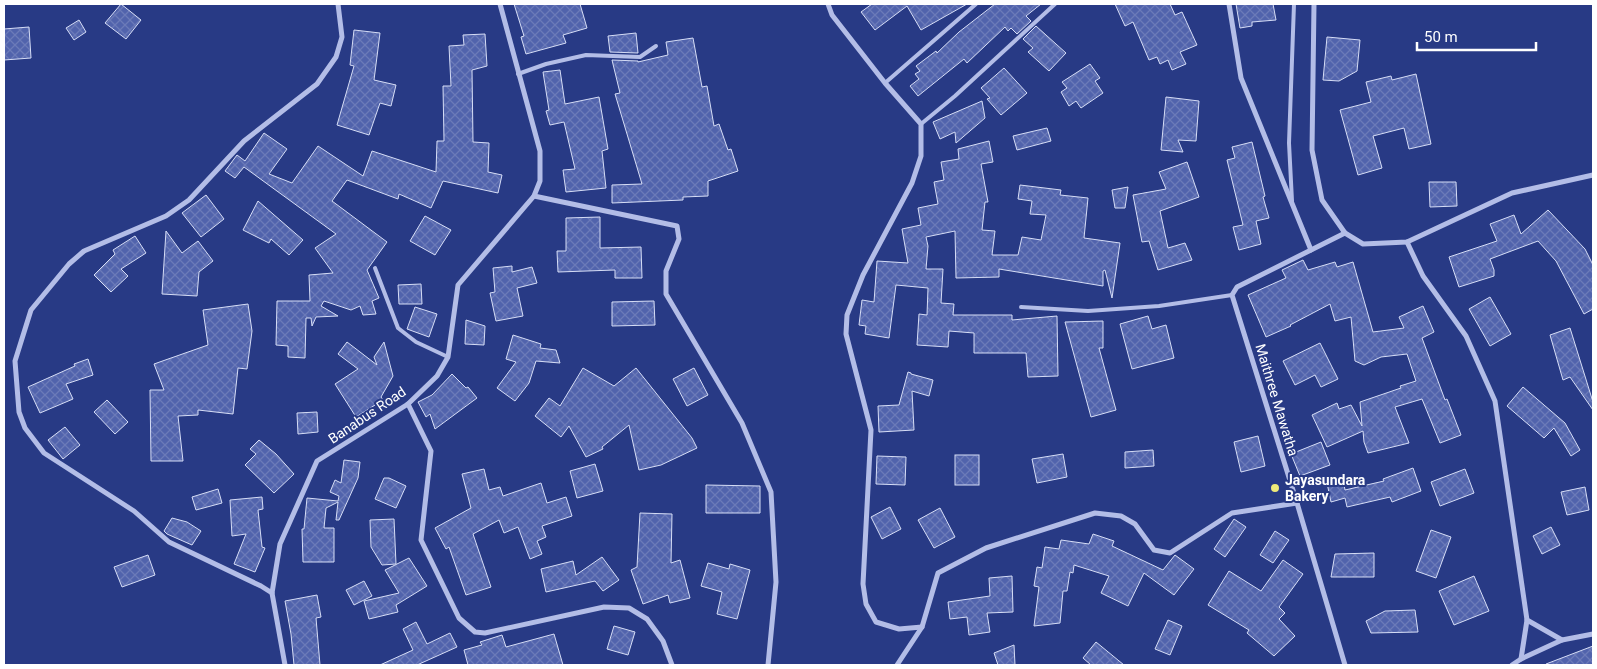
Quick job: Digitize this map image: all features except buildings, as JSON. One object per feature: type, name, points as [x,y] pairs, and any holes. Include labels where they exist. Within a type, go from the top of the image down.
[{"type":"street","points":[[272,593],[262,586],[169,542],[134,511],[44,453],[25,428],[19,412],[15,360],[31,310],[69,264],[84,251],[174,211],[189,200],[244,141],[318,84],[336,57],[342,37],[338,4]]},
{"type":"street","name":"Banabus Road","points":[[285,665],[272,593],[280,544],[318,461],[408,404],[437,376],[448,357],[458,284],[534,196],[540,180],[540,151],[500,4]]},
{"type":"street","points":[[828,4],[832,15],[885,83],[921,124],[921,156],[912,183],[863,275],[847,315],[846,334],[871,430],[863,584],[866,604],[876,622],[899,629],[922,627]]},
{"type":"street","points":[[1229,4],[1241,78],[1311,250]]},
{"type":"street","points":[[1314,4],[1312,150],[1322,200],[1345,233],[1363,244],[1407,242],[1512,193],[1593,175]]},
{"type":"street","points":[[534,196],[678,226],[679,239],[666,271],[666,294],[742,423],[771,492],[776,582],[768,665]]},
{"type":"street","points":[[1232,295],[1237,287],[1345,233]]},
{"type":"street","points":[[1407,242],[1423,276],[1466,336],[1495,401],[1527,620],[1521,659]]},
{"type":"street","name":"Maithree Mawatha","points":[[1232,295],[1345,665]]},
{"type":"street","points":[[408,404],[431,451],[421,540],[458,618],[475,632],[485,633],[604,607],[629,608],[647,620],[663,641],[672,665]]},
{"type":"street","points":[[897,665],[922,627],[938,573],[986,548],[1095,513],[1121,516],[1135,524],[1154,550],[1170,553],[1232,513],[1297,503]]},
{"type":"street","points":[[1527,620],[1562,640]]},
{"type":"street","points":[[1512,665],[1562,640],[1593,634]]},
{"type":"lane","points":[[885,83],[976,4]]},
{"type":"lane","points":[[921,124],[955,96],[1055,4]]},
{"type":"lane","points":[[1292,205],[1289,142],[1294,4]]},
{"type":"lane","points":[[518,74],[546,64],[586,55],[640,57],[656,46]]},
{"type":"lane","points":[[375,268],[398,328],[416,342],[448,357]]},
{"type":"lane","points":[[1021,306],[1088,311],[1159,306],[1232,295]]},
{"type":"place","name":"Jayasundara Bakery","points":[[1275,488]]}]
